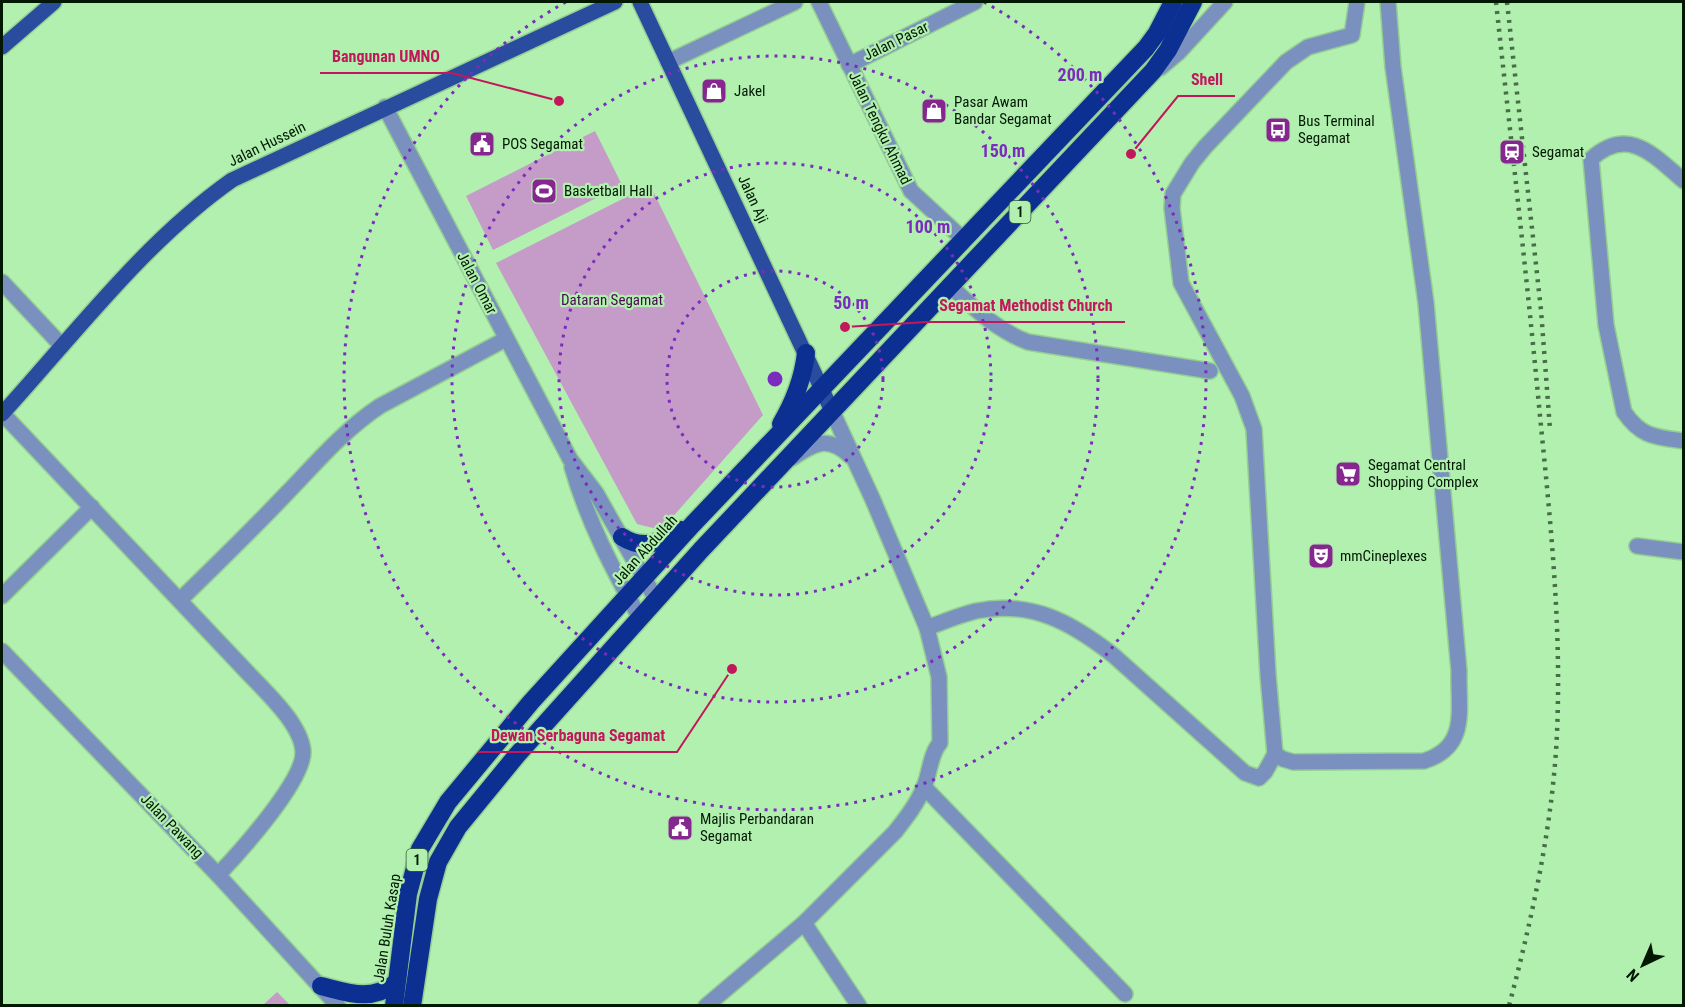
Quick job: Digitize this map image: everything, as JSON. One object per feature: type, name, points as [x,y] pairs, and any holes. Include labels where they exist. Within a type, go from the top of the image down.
[{"type":"highway","name":"1","points":[[822,390],[1146,48],[1157,33],[1173,2]]},
{"type":"highway","name":"1","points":[[412,1005],[428,899],[438,862],[458,827],[517,755],[656,599],[949,285],[1153,71],[1168,51],[1193,2]]},
{"type":"highway","points":[[766,449],[785,417],[800,384],[806,353]]},
{"type":"highway","name":"Jalan Abdullah","points":[[500,740],[644,577],[822,390]]},
{"type":"highway","points":[[622,537],[635,544],[650,544],[693,524]]},
{"type":"highway","name":"Jalan Buluh Kasap","points":[[394,1005],[408,894],[420,849],[448,802],[500,740]]},
{"type":"highway","points":[[321,986],[370,995],[383,992],[396,983]]},
{"type":"main road","points":[[2,48],[54,2]]},
{"type":"main road","name":"Jalan Hussein","points":[[2,413],[164,236],[232,180],[615,2]]},
{"type":"main road","name":"Jalan Aji","points":[[640,2],[832,411]]},
{"type":"street","points":[[668,62],[795,2]]},
{"type":"street","name":"Jalan Tengku Ahmad","points":[[819,2],[911,190],[963,239]]},
{"type":"street","name":"Jalan Pasar","points":[[849,65],[975,2]]},
{"type":"street","points":[[1153,71],[1162,67],[1179,52],[1225,2]]},
{"type":"street","points":[[927,628],[974,611],[1008,607],[1047,615],[1090,637],[1113,655],[1245,773],[1259,778],[1265,772],[1275,754],[1268,675],[1254,429],[1242,396],[1181,283],[1172,208],[1173,194],[1205,147],[1286,62],[1308,47],[1353,35],[1358,2]]},
{"type":"street","points":[[1275,754],[1293,762],[1424,761],[1449,749],[1455,739],[1458,726],[1459,671],[1426,303],[1393,67],[1388,2]]},
{"type":"street","name":"Jalan Omar","points":[[385,107],[570,459],[596,493],[656,599]]},
{"type":"street","points":[[1683,181],[1646,149],[1634,144],[1600,151],[1591,159],[1606,325],[1624,412],[1642,432],[1656,437],[1683,441]]},
{"type":"street","points":[[2,282],[62,346]]},
{"type":"street","points":[[949,285],[994,325],[1028,342],[1210,371]]},
{"type":"street","points":[[180,600],[361,418],[506,339]]},
{"type":"street","points":[[706,1005],[804,923],[895,832],[924,786],[935,748],[940,743],[939,677],[927,628],[832,411]]},
{"type":"street","points":[[2,413],[180,600],[287,716],[297,732],[303,751],[299,770],[266,820],[218,875]]},
{"type":"street","points":[[784,463],[813,446],[825,442],[838,446],[857,466]]},
{"type":"street","name":"Jalan Omar","points":[[570,459],[581,497],[627,596],[640,618]]},
{"type":"street","points":[[2,596],[92,507]]},
{"type":"street","points":[[1637,546],[1683,552]]},
{"type":"street","name":"Jalan Pawang","points":[[2,651],[218,875],[338,1005]]},
{"type":"street","points":[[924,786],[1125,994]]},
{"type":"street","points":[[804,923],[859,1005]]},
{"type":"green space","name":"Basketball Hall","points":[[595,131],[622,185],[493,250],[466,196]]},
{"type":"green space","name":"Dataran Segamat","points":[[650,185],[763,415],[661,530],[637,524],[496,263]]},
{"type":"green space","points":[[277,992],[290,1005],[263,1005]]},
{"type":"railway","points":[[1496,2],[1548,499],[1555,583],[1558,667],[1556,751],[1549,815],[1532,911],[1509,1006]]},
{"type":"railway","points":[[1507,2],[1541,310],[1550,429]]},
{"type":"place","name":"Jakel","points":[[714,91]]},
{"type":"place","name":"Bangunan UMNO","points":[[559,101]]},
{"type":"place","name":"Pasar Awam Bandar Segamat","points":[[934,111]]},
{"type":"place","name":"Bus Terminal Segamat","points":[[1278,130]]},
{"type":"place","name":"POS Segamat","points":[[482,144]]},
{"type":"place","name":"Segamat","points":[[1512,152]]},
{"type":"place","name":"Shell","points":[[1131,154]]},
{"type":"place","name":"Basketball Hall","points":[[544,191]]},
{"type":"place","name":"Segamat Methodist Church","points":[[845,327]]},
{"type":"place","name":"Segamat Central Shopping Complex","points":[[1348,474]]},
{"type":"place","name":"mmCineplexes","points":[[1321,556]]},
{"type":"place","name":"Dewan Serbaguna Segamat","points":[[732,669]]},
{"type":"place","name":"Majlis Perbandaran Segamat","points":[[680,828]]}]
